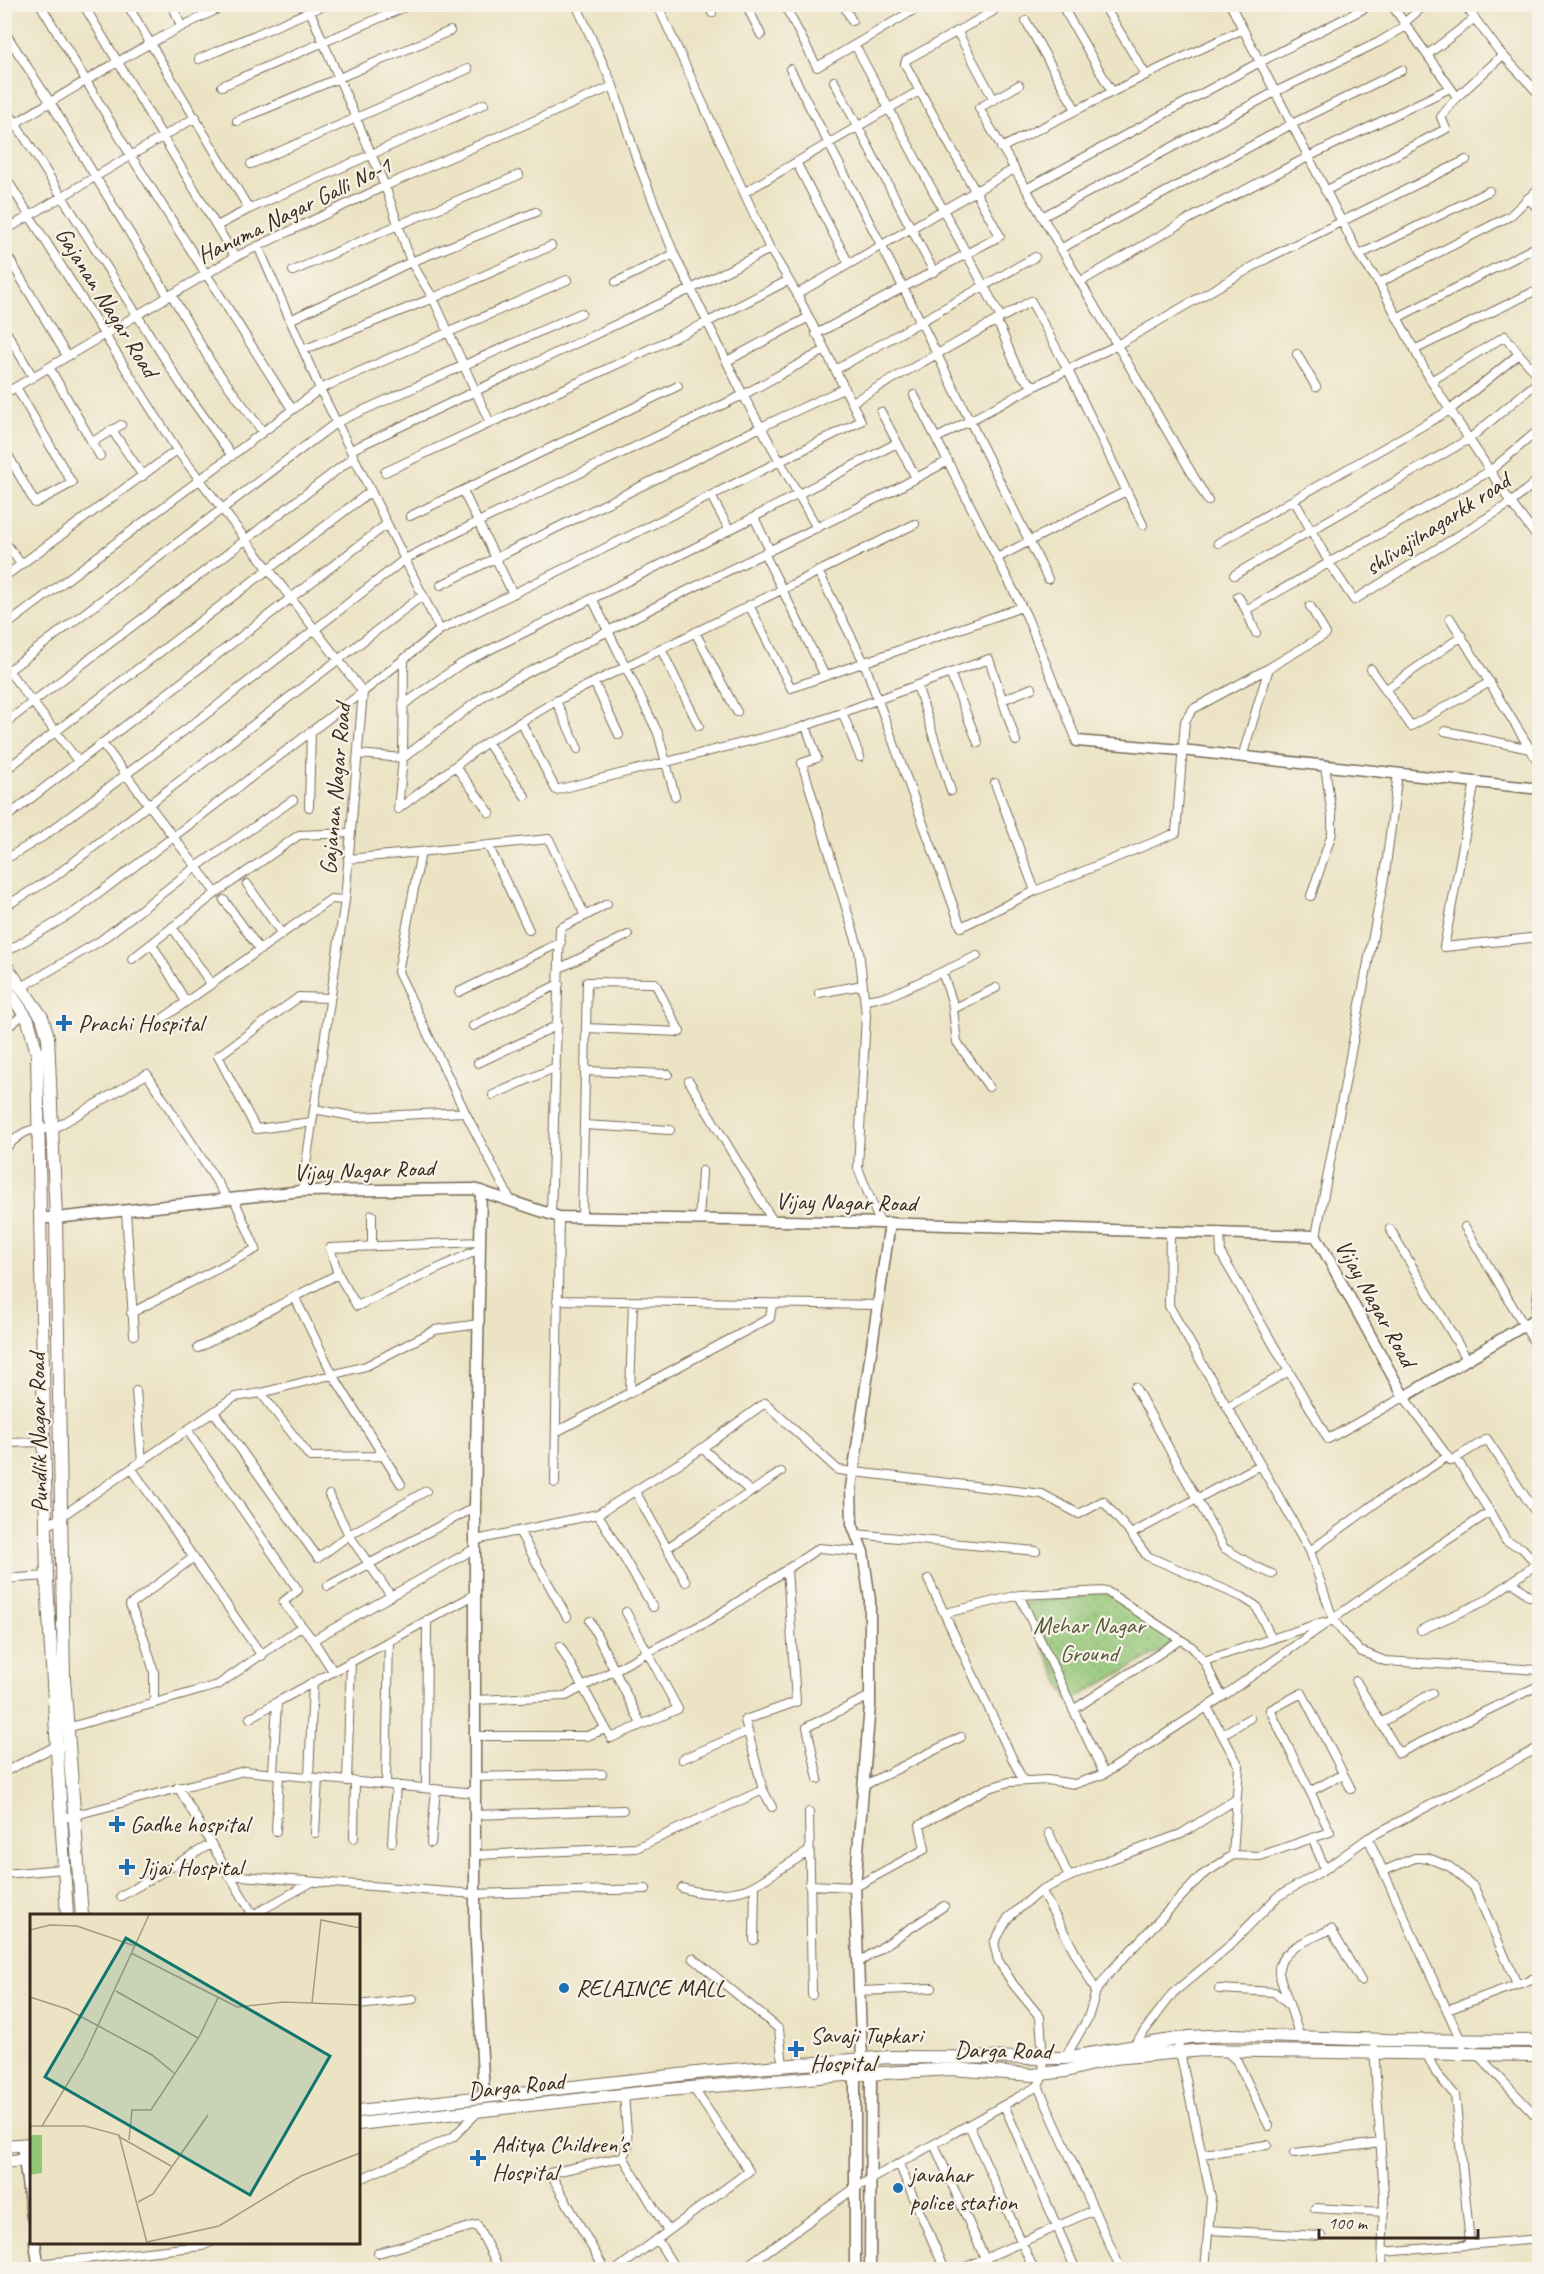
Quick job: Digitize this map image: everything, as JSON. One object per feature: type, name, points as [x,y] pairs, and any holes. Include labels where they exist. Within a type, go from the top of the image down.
[{"type":"main road","name":"Pundlik Nagar Road","points":[[4,963],[42,1017],[48,1037],[56,1218],[60,1518],[64,1679],[68,1728],[62,1746],[60,1819],[67,1914]]},
{"type":"main road","name":"Pundlik Nagar Road","points":[[4,984],[28,1020],[37,1053],[47,1576],[62,1746],[74,1815],[82,1914]]},
{"type":"main road","name":"Darga Road","points":[[360,2111],[690,2073],[862,2059],[889,2057],[1065,2058],[1177,2038],[1231,2035],[1372,2040],[1539,2041]]},
{"type":"main road","name":"Darga Road","points":[[360,2124],[692,2088],[855,2075],[952,2069],[1033,2075],[1066,2071],[1114,2058],[1180,2052],[1225,2050],[1539,2055]]},
{"type":"main road","points":[[4,2146],[27,2144]]},
{"type":"main road","points":[[4,2162],[28,2160]]},
{"type":"street","points":[[40,4],[204,274],[292,409]]},
{"type":"street","points":[[83,4],[235,257]]},
{"type":"street","points":[[128,4],[249,209]]},
{"type":"street","points":[[172,4],[181,26]]},
{"type":"street","points":[[4,130],[150,43],[229,4]]},
{"type":"street","points":[[199,59],[309,8],[327,4]]},
{"type":"street","points":[[222,86],[324,44],[412,4]]},
{"type":"street","points":[[576,4],[613,86],[637,160],[674,254],[743,395],[817,528]]},
{"type":"street","points":[[4,953],[76,911],[363,692],[440,630],[861,421],[796,294],[770,249],[657,4]]},
{"type":"street","points":[[746,4],[761,35]]},
{"type":"street","points":[[784,4],[817,67],[924,4]]},
{"type":"street","points":[[843,4],[852,21]]},
{"type":"street","points":[[816,334],[1000,236],[905,64],[906,60],[992,12],[994,10],[992,4]]},
{"type":"street","points":[[1061,4],[1112,92]]},
{"type":"street","points":[[1103,4],[1146,75]]},
{"type":"street","points":[[1230,4],[1359,255],[1379,283],[1431,381],[1511,503],[1538,536]]},
{"type":"street","points":[[1026,189],[1260,62],[1365,8],[1366,4]]},
{"type":"street","points":[[1391,4],[1457,97]]},
{"type":"street","points":[[1042,217],[1275,92],[1379,42],[1405,24],[1426,4]]},
{"type":"street","points":[[1464,4],[1503,55],[1539,95]]},
{"type":"street","points":[[309,8],[385,186],[411,262],[433,298],[490,423]]},
{"type":"street","points":[[1427,55],[1474,18]]},
{"type":"street","points":[[1026,21],[1076,110]]},
{"type":"street","points":[[1001,148],[1243,29]]},
{"type":"street","points":[[237,121],[450,30]]},
{"type":"street","points":[[4,31],[212,364],[263,432]]},
{"type":"street","points":[[957,31],[994,100]]},
{"type":"street","points":[[855,45],[984,285],[1018,368],[1026,381],[1035,386]]},
{"type":"street","points":[[1325,191],[1446,129],[1441,117],[1457,97],[1503,55]]},
{"type":"street","points":[[251,164],[468,69]]},
{"type":"street","points":[[790,69],[921,322],[1048,579]]},
{"type":"street","points":[[1060,249],[1292,124],[1402,70]]},
{"type":"street","points":[[834,81],[934,272]]},
{"type":"street","points":[[1019,85],[979,108],[1208,501]]},
{"type":"street","name":"Hanuma Nagar Galli No-1","points":[[4,394],[235,257],[385,186],[613,86]]},
{"type":"street","points":[[1080,282],[1189,219],[1308,157],[1450,88]]},
{"type":"street","points":[[745,192],[919,91]]},
{"type":"street","points":[[217,226],[249,209],[484,104]]},
{"type":"street","points":[[4,105],[182,386],[232,456]]},
{"type":"street","points":[[4,231],[196,117]]},
{"type":"street","points":[[937,438],[1117,345],[1268,258],[1466,160]]},
{"type":"street","points":[[796,162],[849,264]]},
{"type":"street","points":[[796,294],[1014,169]]},
{"type":"street","name":"Gajanan Nagar Road","points":[[4,175],[177,450],[363,692],[345,900],[302,1191]]},
{"type":"street","points":[[293,271],[519,175]]},
{"type":"street","points":[[1379,283],[1510,216],[1539,187]]},
{"type":"street","points":[[1359,255],[1488,191]]},
{"type":"street","points":[[1528,198],[1539,211]]},
{"type":"street","points":[[290,320],[411,262],[536,212]]},
{"type":"street","points":[[258,246],[320,389],[440,630]]},
{"type":"street","points":[[303,350],[433,298],[551,246]]},
{"type":"street","points":[[1397,318],[1534,248]]},
{"type":"street","points":[[4,724],[246,540],[352,454],[475,391],[770,249]]},
{"type":"street","points":[[4,250],[67,357]]},
{"type":"street","points":[[616,282],[674,254]]},
{"type":"street","points":[[835,370],[1035,257]]},
{"type":"street","points":[[4,627],[201,481],[320,389],[567,280]]},
{"type":"street","points":[[385,472],[708,322],[787,281]]},
{"type":"street","points":[[1414,350],[1531,293]]},
{"type":"street","points":[[852,402],[1031,301],[1068,370],[1143,525]]},
{"type":"street","points":[[78,761],[6,670],[336,422],[581,313]]},
{"type":"street","points":[[728,361],[807,318]]},
{"type":"street","points":[[4,328],[33,377]]},
{"type":"street","points":[[1234,575],[1469,439],[1539,378],[1505,336],[1431,381]]},
{"type":"street","points":[[4,860],[44,836],[316,630],[405,559],[743,395],[825,350]]},
{"type":"street","points":[[1297,354],[1316,387]]},
{"type":"street","points":[[1218,543],[1450,410],[1519,354]]},
{"type":"street","points":[[49,368],[100,456]]},
{"type":"street","points":[[410,516],[678,386]]},
{"type":"street","points":[[4,448],[35,503],[72,483],[15,387]]},
{"type":"street","points":[[441,585],[845,388]]},
{"type":"street","points":[[914,395],[1022,607],[1077,741],[1182,750],[1539,789]]},
{"type":"street","points":[[881,412],[916,478]]},
{"type":"street","points":[[92,442],[121,425]]},
{"type":"street","points":[[1246,610],[1490,471],[1539,429]]},
{"type":"street","points":[[112,430],[143,476]]},
{"type":"street","points":[[402,705],[461,664],[897,443]]},
{"type":"street","points":[[4,577],[177,450]]},
{"type":"street","points":[[358,754],[403,758],[488,693],[948,460]]},
{"type":"street","name":"shlivajilnagarkk road","points":[[1330,564],[1354,600],[1511,503],[1539,478]]},
{"type":"street","points":[[997,558],[1126,490]]},
{"type":"street","points":[[4,771],[371,491]]},
{"type":"street","points":[[463,491],[513,594]]},
{"type":"street","points":[[711,496],[729,529]]},
{"type":"street","points":[[1294,500],[1330,564]]},
{"type":"street","points":[[754,517],[782,589],[825,676]]},
{"type":"street","points":[[4,819],[387,524]]},
{"type":"street","points":[[404,659],[403,758],[398,809],[487,742],[556,701],[915,524]]},
{"type":"street","points":[[4,541],[21,564]]},
{"type":"street","points":[[818,571],[864,663],[962,927],[1035,891],[1176,833],[1185,721],[1193,709],[1326,634],[1310,606]]},
{"type":"street","points":[[4,907],[54,877],[423,595]]},
{"type":"street","points":[[1238,596],[1256,633]]},
{"type":"street","points":[[592,598],[658,733],[675,795]]},
{"type":"street","points":[[749,605],[791,688],[1022,607]]},
{"type":"street","points":[[1450,618],[1539,765]]},
{"type":"street","points":[[695,632],[737,712]]},
{"type":"street","points":[[1385,690],[1462,636]]},
{"type":"street","points":[[661,649],[699,726]]},
{"type":"street","points":[[521,722],[556,790],[806,726],[989,659],[1016,741]]},
{"type":"street","points":[[1242,757],[1269,668]]},
{"type":"street","points":[[1371,669],[1411,726],[1490,682]]},
{"type":"street","points":[[950,673],[978,743]]},
{"type":"street","points":[[594,682],[619,735]]},
{"type":"street","points":[[917,685],[951,791]]},
{"type":"street","points":[[1002,700],[1032,688]]},
{"type":"street","points":[[556,701],[578,749]]},
{"type":"street","points":[[842,712],[860,757]]},
{"type":"street","points":[[806,726],[817,758],[802,763],[860,950],[866,1015],[858,1168],[885,1223],[878,1305],[851,1488],[852,1524],[863,1552],[870,1600],[870,1696],[855,1887],[862,2059],[855,2075],[855,2270]]},
{"type":"street","points":[[1444,731],[1530,749]]},
{"type":"street","points":[[309,807],[311,732]]},
{"type":"street","points":[[487,742],[525,796]]},
{"type":"street","points":[[102,743],[216,893]]},
{"type":"street","points":[[455,766],[490,813]]},
{"type":"street","points":[[1311,896],[1332,832],[1325,766]]},
{"type":"street","points":[[1316,1236],[1385,873],[1398,773]]},
{"type":"street","points":[[1474,781],[1444,947],[1539,937]]},
{"type":"street","points":[[995,783],[1035,891]]},
{"type":"street","points":[[22,987],[100,941],[196,867],[293,800]]},
{"type":"street","points":[[132,959],[216,893],[299,835],[351,833]]},
{"type":"street","points":[[348,859],[549,839],[585,916]]},
{"type":"street","points":[[488,845],[529,930]]},
{"type":"street","points":[[421,852],[398,972],[465,1112],[511,1201]]},
{"type":"street","points":[[247,884],[282,934]]},
{"type":"street","points":[[162,1019],[331,899],[345,900]]},
{"type":"street","points":[[224,900],[260,950]]},
{"type":"street","points":[[555,1483],[558,1300],[555,1216],[556,1067],[560,928],[607,904]]},
{"type":"street","points":[[172,927],[211,984]]},
{"type":"street","points":[[560,969],[628,935]]},
{"type":"street","points":[[459,992],[561,942]]},
{"type":"street","points":[[152,944],[186,1002]]},
{"type":"street","points":[[864,1000],[889,996],[977,956]]},
{"type":"street","points":[[942,972],[952,1001],[957,1042],[989,1087]]},
{"type":"street","points":[[582,1218],[585,1071],[587,982],[655,983],[680,1032],[586,1028]]},
{"type":"street","points":[[473,1026],[559,984]]},
{"type":"street","points":[[819,993],[863,985]]},
{"type":"street","points":[[953,1010],[996,988]]},
{"type":"street","points":[[312,1122],[256,1129],[218,1056],[299,997],[330,998]]},
{"type":"street","points":[[4,1030],[24,1014]]},
{"type":"street","points":[[478,1063],[558,1025]]},
{"type":"street","points":[[493,1095],[556,1067]]},
{"type":"street","points":[[585,1071],[668,1074]]},
{"type":"street","points":[[4,1149],[18,1137],[38,1127],[53,1129],[147,1074],[231,1199],[256,1249],[131,1313]]},
{"type":"street","points":[[689,1081],[773,1221]]},
{"type":"street","points":[[314,1108],[357,1117],[465,1112]]},
{"type":"street","points":[[584,1125],[670,1130]]},
{"type":"street","points":[[699,1220],[702,1171]]},
{"type":"street","name":"Vijay Nagar Road","points":[[40,1218],[126,1211],[302,1191],[474,1189],[555,1216],[582,1218],[885,1223],[1316,1236],[1404,1397],[1538,1317]]},
{"type":"street","points":[[360,2179],[453,2137],[479,2111],[484,2096],[475,1926],[475,1507],[481,1191]]},
{"type":"street","points":[[126,1211],[134,1335]]},
{"type":"street","points":[[372,1215],[372,1246]]},
{"type":"street","points":[[1465,1227],[1539,1352]]},
{"type":"street","points":[[1390,1229],[1467,1359]]},
{"type":"street","points":[[1170,1231],[1169,1306],[1310,1551],[1333,1619],[1360,1651],[1385,1661],[1539,1670]]},
{"type":"street","points":[[1220,1233],[1221,1254],[1328,1439],[1404,1397],[1490,1512],[1506,1541],[1522,1548],[1538,1563],[1514,1583],[1485,1601],[1421,1630]]},
{"type":"street","points":[[480,1245],[357,1306],[338,1274],[330,1248],[372,1246],[480,1245]]},
{"type":"street","points":[[198,1348],[338,1274]]},
{"type":"street","points":[[1538,1317],[1539,1275]]},
{"type":"street","points":[[295,1298],[333,1375],[401,1484]]},
{"type":"street","points":[[558,1300],[878,1305]]},
{"type":"street","points":[[630,1393],[633,1302]]},
{"type":"street","points":[[556,1432],[770,1318],[772,1305]]},
{"type":"street","points":[[46,1527],[235,1397],[261,1393],[366,1366],[435,1330],[479,1324]]},
{"type":"street","points":[[1227,1407],[1289,1371]]},
{"type":"street","points":[[1135,1388],[1224,1548],[1272,1574]]},
{"type":"street","points":[[136,1391],[142,1462]]},
{"type":"street","points":[[261,1393],[310,1457],[384,1456]]},
{"type":"street","points":[[313,1640],[476,1544],[519,1531],[598,1514],[702,1448],[765,1403],[838,1470],[1042,1494],[1079,1514],[1103,1501],[1147,1556],[1242,1597],[1256,1606],[1272,1638]]},
{"type":"street","points":[[214,1412],[318,1558],[349,1535],[426,1491]]},
{"type":"street","points":[[188,1431],[298,1590],[283,1602],[313,1640],[333,1671]]},
{"type":"street","points":[[1310,1551],[1380,1500],[1487,1439],[1539,1519]]},
{"type":"street","points":[[4,1443],[44,1442]]},
{"type":"street","points":[[702,1448],[751,1492]]},
{"type":"street","points":[[1131,1534],[1260,1465]]},
{"type":"street","points":[[132,1469],[262,1656]]},
{"type":"street","points":[[667,1548],[781,1472]]},
{"type":"street","points":[[634,1491],[686,1582]]},
{"type":"street","points":[[329,1495],[349,1535],[391,1596]]},
{"type":"street","points":[[328,1586],[475,1507]]},
{"type":"street","points":[[809,1885],[855,1887],[925,1849],[920,1825],[986,1789],[1022,1779],[1047,1779],[1076,1784],[1104,1774],[1208,1707],[1490,1512]]},
{"type":"street","points":[[598,1514],[653,1607]]},
{"type":"street","points":[[519,1531],[567,1617]]},
{"type":"street","points":[[856,1534],[1036,1551]]},
{"type":"street","points":[[475,1700],[566,1696],[709,1622],[819,1548],[863,1552]]},
{"type":"street","points":[[154,1703],[154,1672],[144,1638],[130,1605],[194,1557]]},
{"type":"street","points":[[772,1807],[763,1790],[745,1719],[796,1702],[787,1569]]},
{"type":"street","points":[[4,1579],[47,1576]]},
{"type":"street","points":[[928,1579],[946,1613],[1022,1779]]},
{"type":"street","points":[[1514,1583],[1529,1596],[1539,1597]]},
{"type":"street","points":[[946,1613],[1019,1595],[1106,1591],[1192,1647],[1204,1661],[1222,1697]]},
{"type":"street","points":[[250,1718],[476,1594]]},
{"type":"street","points":[[1019,1595],[1104,1774]]},
{"type":"street","points":[[560,1646],[611,1738],[678,1709],[626,1612]]},
{"type":"street","points":[[1204,1661],[1333,1619]]},
{"type":"street","points":[[426,1788],[427,1620]]},
{"type":"street","points":[[590,1621],[641,1724]]},
{"type":"street","points":[[68,1728],[218,1685],[302,1626]]},
{"type":"street","points":[[1073,1710],[1180,1640]]},
{"type":"street","points":[[386,1784],[389,1641]]},
{"type":"street","points":[[351,1661],[351,1781],[354,1838]]},
{"type":"street","points":[[1356,1681],[1399,1753],[1539,1685]]},
{"type":"street","points":[[313,1682],[315,1833]]},
{"type":"street","points":[[1065,2058],[1088,2018],[1096,1991],[1111,1971],[1201,1876],[1233,1855],[1260,1856],[1330,1832],[1270,1710],[1302,1693],[1351,1789]]},
{"type":"street","points":[[1381,1723],[1432,1693]]},
{"type":"street","points":[[818,1779],[807,1727],[870,1696]]},
{"type":"street","points":[[276,1832],[277,1702]]},
{"type":"street","points":[[1208,1707],[1239,1766],[1233,1855]]},
{"type":"street","points":[[1223,1734],[1250,1718]]},
{"type":"street","points":[[475,1736],[587,1736],[605,1729]]},
{"type":"street","points":[[682,1759],[748,1731]]},
{"type":"street","points":[[863,1786],[962,1737]]},
{"type":"street","points":[[4,1772],[62,1746]]},
{"type":"street","points":[[1134,2045],[1173,1993],[1228,1947],[1276,1897],[1325,1869],[1368,1838],[1539,1747]]},
{"type":"street","points":[[60,1819],[244,1771],[475,1793]]},
{"type":"street","points":[[475,1777],[602,1774]]},
{"type":"street","points":[[1311,1791],[1343,1774]]},
{"type":"street","points":[[392,1842],[396,1785]]},
{"type":"street","points":[[178,1787],[251,1914]]},
{"type":"street","points":[[431,1843],[436,1789]]},
{"type":"street","points":[[475,1855],[636,1848],[763,1790]]},
{"type":"street","points":[[741,2270],[855,2188],[1038,2086],[1044,2074],[1040,2017],[1013,1984],[998,1960],[994,1942],[1008,1918],[1041,1890],[1095,1865],[1181,1834],[1236,1800]]},
{"type":"street","points":[[475,1815],[623,1810]]},
{"type":"street","points":[[809,1812],[812,1995]]},
{"type":"street","points":[[1049,1833],[1069,1877]]},
{"type":"street","points":[[1368,1838],[1461,2041],[1539,2120]]},
{"type":"street","points":[[1312,1839],[1325,1869]]},
{"type":"street","points":[[122,1896],[211,1844]]},
{"type":"street","points":[[682,1888],[693,1892],[745,1891],[808,1852]]},
{"type":"street","points":[[1383,1871],[1415,1858],[1428,1858],[1450,1867],[1474,1887],[1517,1984]]},
{"type":"street","points":[[4,1874],[63,1869]]},
{"type":"street","points":[[228,1875],[475,1894],[646,1889]]},
{"type":"street","points":[[254,1914],[312,1881]]},
{"type":"street","points":[[754,1940],[755,1885]]},
{"type":"street","points":[[1041,1890],[1096,1991]]},
{"type":"street","points":[[858,1964],[945,1906]]},
{"type":"street","points":[[1300,2037],[1279,1974],[1278,1966],[1282,1957],[1331,1929],[1361,1981]]},
{"type":"street","points":[[693,1958],[779,2030],[783,2066]]},
{"type":"street","points":[[1447,2010],[1539,1976]]},
{"type":"street","points":[[860,1991],[932,1988]]},
{"type":"street","points":[[1219,1989],[1274,1992],[1289,2005]]},
{"type":"street","points":[[360,2005],[413,1999]]},
{"type":"street","points":[[1177,2038],[1211,2197],[1205,2270]]},
{"type":"street","points":[[1372,2040],[1375,2053],[1381,2143],[1384,2212],[1382,2270]]},
{"type":"street","points":[[1225,2050],[1237,2061],[1269,2126]]},
{"type":"street","points":[[1426,2053],[1436,2073],[1455,2095],[1470,2243]]},
{"type":"street","points":[[862,2059],[871,2074],[870,2270]]},
{"type":"street","points":[[616,2270],[749,2171],[692,2088],[690,2073]]},
{"type":"street","points":[[1038,2086],[1121,2270]]},
{"type":"street","points":[[623,2157],[628,2145],[624,2095]]},
{"type":"street","points":[[1004,2105],[1076,2270]]},
{"type":"street","points":[[969,2125],[1034,2270]]},
{"type":"street","points":[[1294,2153],[1381,2143]]},
{"type":"street","points":[[27,2144],[30,2188]]},
{"type":"street","points":[[934,2144],[990,2270]]},
{"type":"street","points":[[1202,2154],[1267,2145]]},
{"type":"street","points":[[623,2157],[668,2231]]},
{"type":"street","points":[[605,2270],[550,2173],[623,2157]]},
{"type":"street","points":[[899,2164],[945,2270]]},
{"type":"street","points":[[1315,2208],[1384,2212]]},
{"type":"street","points":[[959,2270],[1094,2210]]},
{"type":"street","points":[[378,2253],[477,2225],[500,2270]]},
{"type":"street","points":[[1208,2229],[1321,2236]]},
{"type":"street","points":[[657,2239],[676,2270]]},
{"type":"street","points":[[1383,2252],[1539,2239]]},
{"type":"street","points":[[35,2244],[39,2267],[206,2244]]},
{"type":"green space","name":"Mehar Nagar Ground","points":[[1106,1591],[1180,1640],[1069,1702],[1023,1604]]},
{"type":"place","name":"Prachi Hospital","points":[[64,1023]]},
{"type":"place","name":"Gadhe hospital","points":[[117,1824]]},
{"type":"place","name":"Jijai Hospital","points":[[127,1867]]},
{"type":"place","name":"RELAINCE MALL","points":[[564,1988]]},
{"type":"place","name":"Savaji Tupkari Hospital","points":[[796,2049]]},
{"type":"place","name":"Aditya Children's Hospital","points":[[478,2158]]},
{"type":"place","name":"javahar police station","points":[[898,2188]]}]
